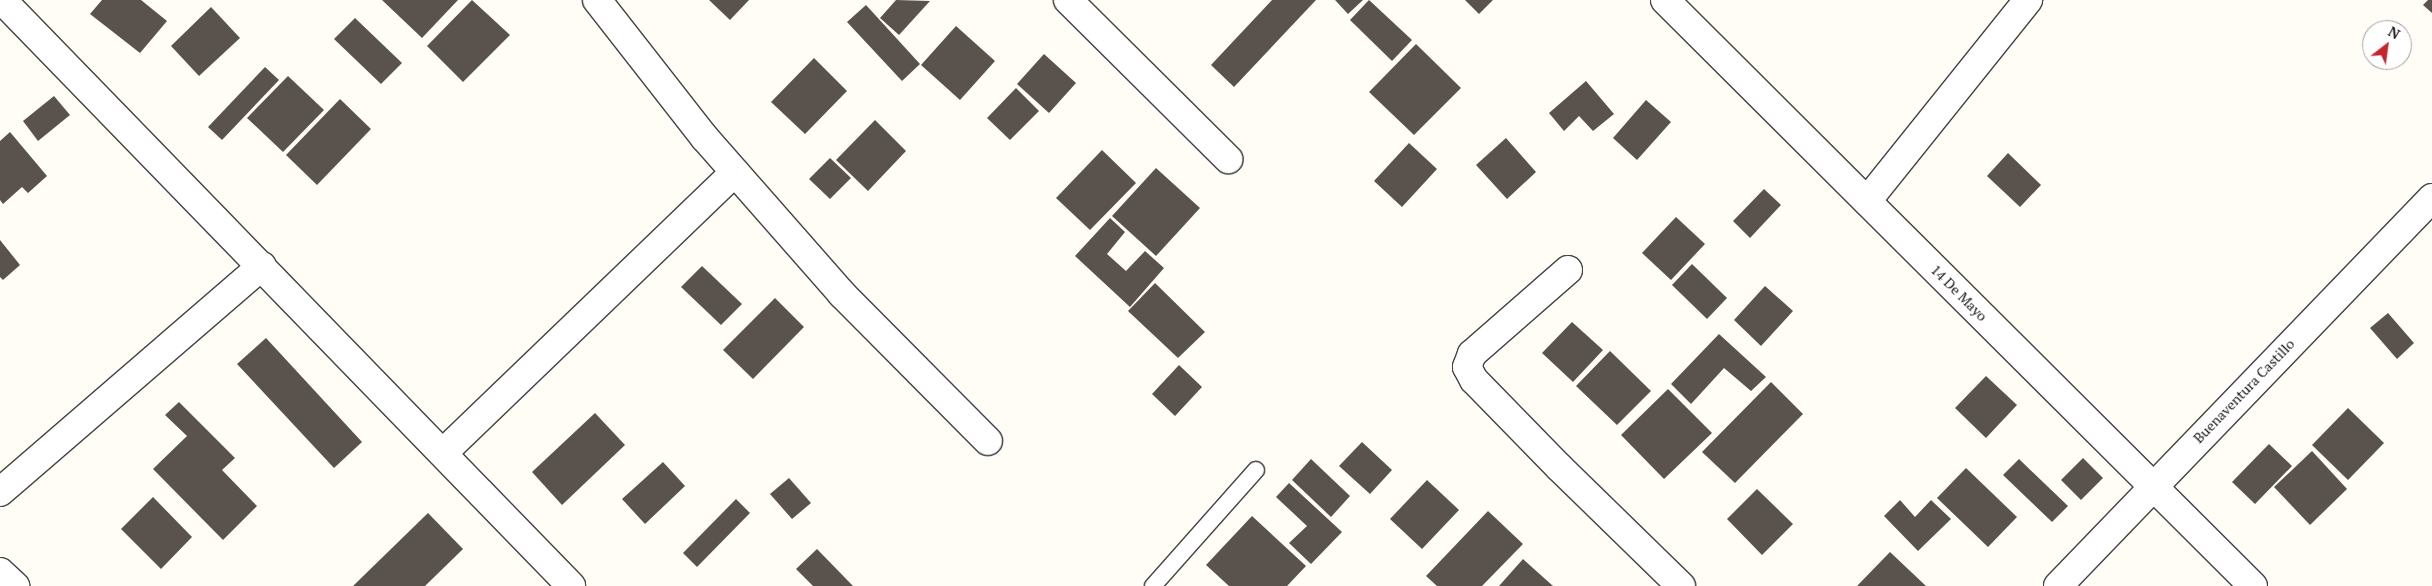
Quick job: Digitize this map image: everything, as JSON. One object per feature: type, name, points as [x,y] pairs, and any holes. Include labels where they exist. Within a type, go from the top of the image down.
[{"type":"street","points":[[2,0],[572,586]]},
{"type":"street","points":[[597,0],[735,172],[842,294],[988,441]]},
{"type":"street","points":[[1068,0],[1228,159]]},
{"type":"street","name":"14 De Mayo","points":[[1665,0],[2253,586]]},
{"type":"street","points":[[1867,201],[2028,0]]},
{"type":"street","points":[[443,453],[735,172]]},
{"type":"street","name":"Buenaventura Castillo","points":[[2058,586],[2151,486],[2432,198]]},
{"type":"street","points":[[0,492],[262,266]]},
{"type":"street","points":[[1568,270],[1472,354],[1467,367],[1474,380],[1553,461],[1682,586]]},
{"type":"street","points":[[0,572],[15,586]]},
{"type":"lane","points":[[1153,586],[1256,470]]},
{"type":"building","points":[[102,0],[141,0],[167,21],[140,53],[90,14]]},
{"type":"building","points":[[382,0],[458,0],[422,38]]},
{"type":"building","points":[[472,0],[510,35],[463,82],[427,46]]},
{"type":"building","points":[[709,0],[749,0],[730,20]]},
{"type":"building","points":[[896,0],[930,1],[899,35],[880,18]]},
{"type":"building","points":[[1272,0],[1316,0],[1234,87],[1211,65]]},
{"type":"building","points":[[1335,0],[1363,0],[1348,14]]},
{"type":"building","points":[[1369,0],[1412,40],[1392,61],[1350,20]]},
{"type":"building","points":[[1465,0],[1493,0],[1479,14]]},
{"type":"building","points":[[2428,0],[2432,0],[2432,13],[2423,5]]},
{"type":"building","points":[[866,5],[920,64],[902,81],[847,22]]},
{"type":"building","points":[[211,7],[240,38],[199,76],[171,46]]},
{"type":"building","points":[[355,18],[402,63],[381,84],[334,39]]},
{"type":"building","points":[[956,26],[995,61],[960,100],[921,65]]},
{"type":"building","points":[[1416,44],[1461,88],[1414,135],[1369,92]]},
{"type":"building","points":[[1044,54],[1076,83],[1049,113],[1017,84]]},
{"type":"building","points":[[814,58],[847,91],[805,134],[771,102]]},
{"type":"building","points":[[265,67],[279,80],[222,140],[208,127]]},
{"type":"building","points":[[288,76],[324,110],[283,152],[247,118]]},
{"type":"building","points":[[1586,81],[1614,114],[1593,131],[1579,116],[1564,131],[1549,113]]},
{"type":"building","points":[[1016,88],[1039,111],[1010,140],[987,118]]},
{"type":"building","points":[[54,96],[70,115],[38,141],[23,121]]},
{"type":"building","points":[[340,99],[371,129],[317,185],[286,155]]},
{"type":"building","points":[[1646,100],[1671,122],[1637,160],[1613,138]]},
{"type":"building","points":[[875,120],[906,151],[868,191],[836,160]]},
{"type":"building","points":[[10,132],[47,176],[28,193],[22,187],[3,204],[0,200],[0,141]]},
{"type":"building","points":[[1506,138],[1536,172],[1507,199],[1476,165]]},
{"type":"building","points":[[1409,143],[1437,169],[1402,207],[1374,181]]},
{"type":"building","points":[[1102,150],[1136,183],[1090,230],[1056,198]]},
{"type":"building","points":[[2008,153],[2041,185],[2020,207],[1987,176]]},
{"type":"building","points":[[830,158],[851,178],[830,199],[809,179]]},
{"type":"building","points":[[1156,168],[1200,208],[1156,256],[1112,216]]},
{"type":"building","points":[[1764,189],[1781,205],[1750,238],[1733,221]]},
{"type":"building","points":[[1676,217],[1705,244],[1671,280],[1642,253]]},
{"type":"building","points":[[1110,218],[1125,232],[1107,254],[1126,271],[1145,251],[1164,268],[1130,307],[1075,256]]},
{"type":"building","points":[[0,240],[20,265],[3,280],[0,277]]},
{"type":"building","points":[[1692,264],[1727,298],[1707,319],[1672,285]]},
{"type":"building","points":[[702,266],[742,304],[721,325],[681,287]]},
{"type":"building","points":[[1155,283],[1205,332],[1178,358],[1128,311]]},
{"type":"building","points":[[1765,286],[1793,311],[1761,346],[1734,320]]},
{"type":"building","points":[[775,298],[804,327],[753,379],[723,350]]},
{"type":"building","points":[[2388,313],[2414,343],[2397,359],[2370,328]]},
{"type":"building","points":[[1572,322],[1603,350],[1573,382],[1542,353]]},
{"type":"building","points":[[1719,334],[1766,377],[1751,391],[1724,368],[1691,404],[1671,384]]},
{"type":"building","points":[[266,338],[362,442],[334,468],[237,364]]},
{"type":"building","points":[[1610,351],[1651,391],[1617,425],[1576,386]]},
{"type":"building","points":[[1179,365],[1202,387],[1175,416],[1152,394]]},
{"type":"building","points":[[1986,376],[2017,405],[1986,438],[1955,408]]},
{"type":"building","points":[[1771,382],[1803,414],[1735,483],[1702,452]]},
{"type":"building","points":[[1668,389],[1712,433],[1664,479],[1621,435]]},
{"type":"building","points":[[179,402],[235,458],[222,470],[257,506],[223,540],[153,469],[187,436],[165,415]]},
{"type":"building","points":[[2348,408],[2384,443],[2348,480],[2312,445]]},
{"type":"building","points":[[595,413],[625,445],[562,505],[532,472]]},
{"type":"building","points":[[1362,442],[1392,470],[1370,494],[1339,466]]},
{"type":"building","points":[[2269,444],[2292,466],[2255,504],[2232,482]]},
{"type":"building","points":[[2312,451],[2347,489],[2310,525],[2274,487]]},
{"type":"building","points":[[2083,458],[2103,478],[2081,500],[2061,480]]},
{"type":"building","points":[[1311,459],[1350,496],[1331,517],[1292,480]]},
{"type":"building","points":[[2019,459],[2068,506],[2052,522],[2003,475]]},
{"type":"building","points":[[663,462],[685,486],[645,524],[622,499]]},
{"type":"building","points":[[1966,468],[2017,517],[1988,547],[1937,498]]},
{"type":"building","points":[[789,478],[811,503],[792,519],[770,494]]},
{"type":"building","points":[[1427,480],[1459,510],[1422,549],[1390,519]]},
{"type":"building","points":[[1289,483],[1342,532],[1311,564],[1289,543],[1307,526],[1276,497]]},
{"type":"building","points":[[1757,489],[1793,524],[1762,555],[1727,519]]},
{"type":"building","points":[[153,497],[192,537],[161,569],[121,529]]},
{"type":"building","points":[[736,499],[750,513],[697,567],[683,553]]},
{"type":"building","points":[[1900,500],[1915,517],[1931,500],[1951,519],[1918,551],[1884,516]]},
{"type":"building","points":[[1488,511],[1523,544],[1482,586],[1437,586],[1426,576]]},
{"type":"building","points":[[428,513],[463,549],[425,586],[353,586]]},
{"type":"building","points":[[1252,516],[1306,566],[1287,586],[1229,586],[1206,565]]},
{"type":"building","points":[[817,549],[853,586],[813,586],[796,569]]},
{"type":"building","points":[[1890,552],[1926,586],[1857,586]]},
{"type":"building","points":[[1523,559],[1553,586],[1499,586]]}]
